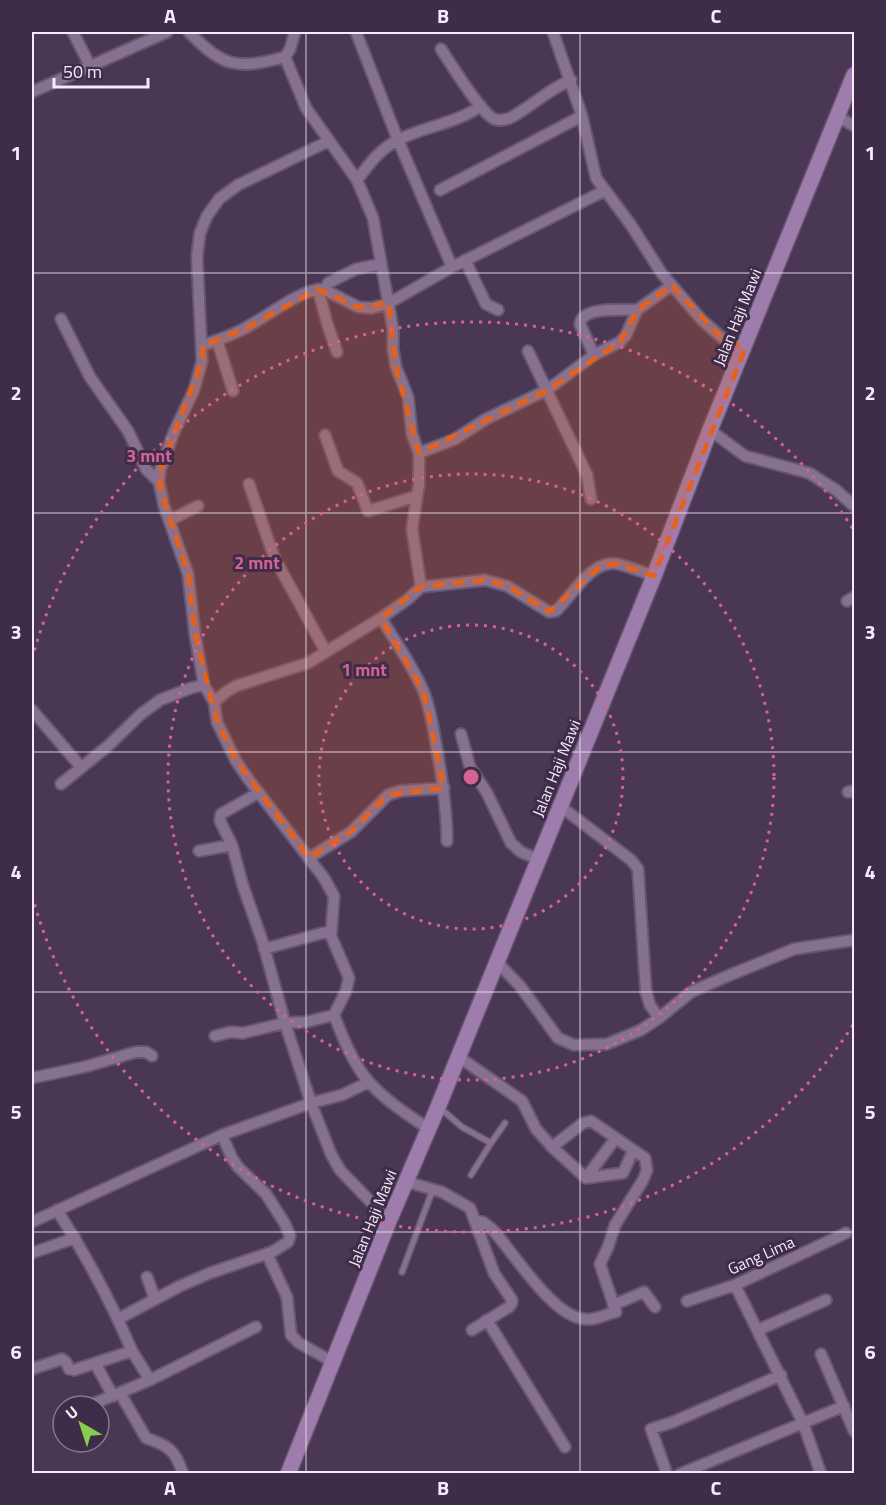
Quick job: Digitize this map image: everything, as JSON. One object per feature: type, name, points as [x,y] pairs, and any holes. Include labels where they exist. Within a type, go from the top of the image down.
[{"type":"street","points":[[73,32],[89,64]]},
{"type":"street","points":[[32,92],[89,64],[167,32]]},
{"type":"street","points":[[189,32],[209,52],[227,62],[246,65],[285,57],[295,32]]},
{"type":"street","points":[[356,32],[398,140],[452,267]]},
{"type":"street","points":[[553,32],[582,116],[589,143],[592,169],[596,178],[631,225],[656,265],[702,320],[721,337],[745,348]]},
{"type":"street","points":[[441,49],[481,106],[495,119],[506,119],[554,88],[571,80]]},
{"type":"street","points":[[285,57],[306,108],[357,180],[373,218],[389,303],[396,367],[408,397],[412,434],[419,453],[419,477],[412,529],[421,587]]},
{"type":"street","name":"Jalan Haji Mawi","points":[[288,1473],[654,576],[710,430],[855,75]]},
{"type":"street","points":[[357,180],[371,161],[398,140],[461,118],[481,106]]},
{"type":"street","points":[[440,190],[582,116]]},
{"type":"street","points":[[837,116],[855,126]]},
{"type":"street","points":[[329,141],[238,185],[212,207],[200,233],[197,257],[199,324],[203,345],[200,372],[174,432],[160,470],[159,482],[188,574],[204,685],[214,702],[216,723],[236,761],[324,878],[334,896],[330,931],[349,978],[346,991],[334,1015],[344,1041],[369,1082],[400,1109],[429,1129]]},
{"type":"street","points":[[323,286],[323,289],[358,307],[372,308],[389,303],[465,260],[604,191]]},
{"type":"street","points":[[465,260],[486,304],[498,310]]},
{"type":"street","points":[[203,345],[244,329],[294,299],[356,269],[381,264]]},
{"type":"street","points":[[419,453],[455,439],[486,419],[547,390],[594,355],[624,339],[636,310],[672,285]]},
{"type":"street","points":[[323,286],[327,323],[338,351]]},
{"type":"street","points":[[594,355],[581,329],[580,319],[590,312],[636,310]]},
{"type":"street","points":[[61,318],[90,377],[128,431],[146,469],[159,482]]},
{"type":"street","points":[[217,340],[233,391]]},
{"type":"street","points":[[528,351],[587,475],[591,499]]},
{"type":"street","points":[[710,430],[745,456],[809,473],[836,490],[855,506]]},
{"type":"street","points":[[325,435],[338,471],[357,483],[368,511],[417,496]]},
{"type":"street","points":[[249,484],[274,557],[326,652]]},
{"type":"street","points":[[170,520],[198,506]]},
{"type":"street","points":[[214,702],[236,686],[298,667],[326,652],[381,618],[421,587],[485,580],[507,586],[549,612],[556,611],[582,582],[601,566],[616,564],[654,576]]},
{"type":"street","points":[[381,618],[397,647],[411,666],[424,692],[444,788],[447,841]]},
{"type":"street","points":[[61,784],[160,700],[191,687],[204,685]]},
{"type":"street","points":[[32,710],[81,767]]},
{"type":"street","points":[[461,734],[470,767],[487,794],[511,843],[521,852],[538,859]]},
{"type":"street","points":[[309,858],[351,832],[388,795],[400,791],[444,788]]},
{"type":"street","points":[[258,793],[220,816],[220,821],[232,845],[311,1103],[335,1162],[389,1221]]},
{"type":"street","points":[[560,806],[632,860],[638,869],[646,992],[650,1005],[659,1018]]},
{"type":"street","points":[[200,851],[232,845]]},
{"type":"street","points":[[264,949],[330,931]]},
{"type":"street","points":[[497,962],[520,987],[552,1033],[565,1042],[581,1046],[607,1044],[641,1030],[691,992],[794,949],[855,940]]},
{"type":"street","points":[[215,1036],[230,1032],[243,1033],[285,1023],[306,1022],[334,1015]]},
{"type":"street","points":[[32,1078],[84,1067],[135,1052],[146,1052],[152,1056]]},
{"type":"street","points":[[459,1056],[522,1101],[536,1129],[586,1178]]},
{"type":"street","points":[[32,1221],[222,1135],[311,1103],[342,1095],[369,1082]]},
{"type":"street","points":[[475,1220],[483,1222],[492,1229],[552,1302],[572,1316],[590,1320],[616,1312],[600,1264],[615,1225],[645,1174],[647,1166],[645,1158],[615,1139],[595,1122],[587,1122],[552,1147]]},
{"type":"street","points":[[118,1319],[210,1273],[267,1254],[288,1242],[289,1233],[266,1194],[238,1167],[222,1135]]},
{"type":"street","points":[[586,1178],[615,1139]]},
{"type":"street","points":[[586,1178],[623,1173],[633,1151]]},
{"type":"street","points":[[406,1182],[442,1192],[470,1208],[494,1273],[512,1303],[472,1330]]},
{"type":"street","points":[[57,1210],[100,1283],[132,1351],[150,1380]]},
{"type":"street","name":"Gang Lima","points":[[687,1301],[735,1285],[846,1233]]},
{"type":"street","points":[[32,1253],[75,1238]]},
{"type":"street","points":[[267,1254],[287,1297],[291,1335],[299,1343],[333,1362]]},
{"type":"street","points":[[147,1277],[156,1299]]},
{"type":"street","points":[[735,1285],[803,1423],[821,1473]]},
{"type":"street","points":[[613,1305],[645,1292],[655,1307]]},
{"type":"street","points":[[758,1330],[826,1300]]},
{"type":"street","points":[[487,1320],[565,1447]]},
{"type":"street","points":[[111,1397],[256,1327]]},
{"type":"street","points":[[32,1369],[60,1360],[72,1370],[132,1351]]},
{"type":"street","points":[[822,1354],[855,1431]]},
{"type":"street","points":[[95,1363],[146,1438],[164,1444],[178,1458],[183,1473]]},
{"type":"street","points":[[667,1473],[651,1429],[673,1422],[781,1375]]},
{"type":"street","points":[[680,1473],[844,1406]]},
{"type":"lane","points":[[438,1107],[462,1127],[490,1143]]},
{"type":"lane","points":[[471,1175],[490,1143],[505,1124]]},
{"type":"lane","points":[[402,1272],[433,1189]]},
{"type":"highlighted area","points":[[672,285],[721,337],[745,349],[654,576],[616,564],[601,566],[549,612],[507,586],[485,580],[421,587],[381,618],[424,692],[444,788],[388,795],[351,832],[309,858],[236,761],[217,722],[195,635],[188,574],[160,489],[160,470],[202,361],[203,345],[244,329],[318,289],[358,307],[389,303],[396,367],[419,453],[547,390],[620,342],[637,310]]}]
